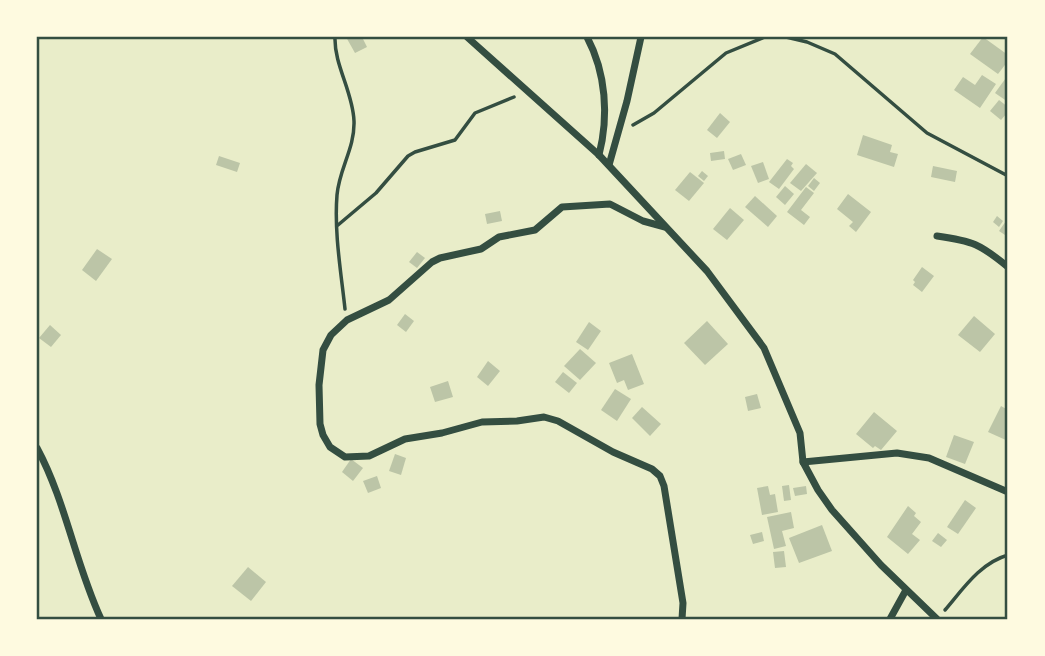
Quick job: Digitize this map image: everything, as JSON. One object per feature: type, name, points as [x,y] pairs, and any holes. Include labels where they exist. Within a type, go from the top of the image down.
[{"type":"street","points":[[467,37],[600,155],[707,271],[765,348],[800,433],[803,462],[832,510],[906,590],[937,619]]},
{"type":"street","points":[[587,37],[599,66],[603,87],[604,127],[600,155]]},
{"type":"street","points":[[609,165],[641,37]]},
{"type":"street","points":[[665,227],[643,221],[610,204],[562,207],[535,230],[499,237],[481,249],[432,262],[389,300],[347,320],[331,335],[323,350],[319,385],[320,424],[330,447],[345,457],[369,456],[405,439],[442,433],[482,422],[544,417],[558,421],[613,452],[644,465],[660,476],[664,486],[683,603],[682,619]]},
{"type":"street","points":[[937,236],[970,241],[989,251],[1008,267]]},
{"type":"street","points":[[37,448],[52,477],[77,559],[101,619]]},
{"type":"street","points":[[803,462],[897,453],[929,458],[1008,492]]},
{"type":"street","points":[[890,619],[906,590]]},
{"type":"path","points":[[335,37],[337,57],[354,118],[352,146],[339,180],[338,225],[347,320]]},
{"type":"path","points":[[619,133],[654,113],[726,53],[765,37]]},
{"type":"path","points":[[786,37],[807,42],[835,54],[927,133],[1008,176]]},
{"type":"path","points":[[338,225],[376,193],[408,156],[455,140],[469,119],[484,107],[530,93]]},
{"type":"path","points":[[944,612],[981,570],[992,561],[1008,555]]},
{"type":"building","points":[[346,37],[362,37],[367,47],[355,53]]},
{"type":"building","points":[[983,37],[1008,55],[1008,61],[998,74],[970,54]]},
{"type":"building","points":[[982,75],[996,84],[980,108],[954,90],[963,77],[975,85]]},
{"type":"building","points":[[1008,75],[1008,102],[995,93]]},
{"type":"building","points":[[999,100],[1008,107],[1008,112],[1001,120],[990,111]]},
{"type":"building","points":[[720,113],[730,122],[717,138],[707,130]]},
{"type":"building","points":[[863,135],[892,145],[890,152],[898,154],[894,167],[857,155]]},
{"type":"building","points":[[724,151],[725,159],[711,161],[710,153]]},
{"type":"building","points":[[741,154],[746,165],[733,170],[728,159]]},
{"type":"building","points":[[219,156],[240,163],[237,172],[216,165]]},
{"type":"building","points":[[787,159],[793,163],[791,166],[794,169],[779,189],[769,182]]},
{"type":"building","points":[[763,162],[769,179],[758,183],[751,166]]},
{"type":"building","points":[[806,164],[817,173],[801,191],[790,183]]},
{"type":"building","points":[[933,166],[957,171],[955,182],[931,177]]},
{"type":"building","points":[[702,171],[708,176],[704,181],[698,176]]},
{"type":"building","points":[[690,172],[704,183],[689,201],[675,190]]},
{"type":"building","points":[[814,178],[820,183],[814,191],[808,186]]},
{"type":"building","points":[[785,186],[794,194],[785,205],[776,197]]},
{"type":"building","points":[[806,187],[814,193],[801,210],[810,217],[804,225],[787,212]]},
{"type":"building","points":[[848,194],[871,212],[856,232],[849,226],[853,222],[837,209]]},
{"type":"building","points":[[755,196],[777,216],[768,227],[745,207]]},
{"type":"building","points":[[730,208],[744,220],[727,240],[713,229]]},
{"type":"building","points":[[500,211],[502,221],[487,224],[485,214]]},
{"type":"building","points":[[997,216],[1003,221],[999,227],[993,222]]},
{"type":"building","points":[[1008,218],[1008,237],[999,231]]},
{"type":"building","points":[[97,249],[112,259],[96,281],[82,270]]},
{"type":"building","points":[[417,252],[425,258],[417,268],[409,262]]},
{"type":"building","points":[[922,267],[934,276],[922,292],[913,285],[913,280]]},
{"type":"building","points":[[405,314],[414,321],[406,332],[397,325]]},
{"type":"building","points":[[974,316],[995,334],[980,352],[958,335]]},
{"type":"building","points":[[707,321],[728,344],[705,365],[684,343]]},
{"type":"building","points":[[589,322],[601,331],[588,350],[576,342]]},
{"type":"building","points":[[50,325],[61,335],[51,347],[39,338]]},
{"type":"building","points":[[580,349],[596,363],[580,380],[564,366]]},
{"type":"building","points":[[632,354],[644,384],[628,390],[624,380],[617,383],[609,363]]},
{"type":"building","points":[[488,361],[500,371],[488,386],[477,377]]},
{"type":"building","points":[[563,372],[577,383],[569,393],[555,382]]},
{"type":"building","points":[[448,381],[453,397],[435,402],[430,387]]},
{"type":"building","points":[[615,389],[631,399],[617,421],[601,410]]},
{"type":"building","points":[[757,394],[761,408],[748,411],[745,397]]},
{"type":"building","points":[[1001,406],[1008,410],[1008,441],[988,432]]},
{"type":"building","points":[[642,407],[661,424],[650,436],[632,418]]},
{"type":"building","points":[[874,412],[897,431],[881,450],[875,446],[873,448],[856,434]]},
{"type":"building","points":[[954,435],[974,442],[965,464],[946,457]]},
{"type":"building","points":[[395,454],[406,458],[401,475],[389,471]]},
{"type":"building","points":[[351,459],[363,468],[353,481],[342,472]]},
{"type":"building","points":[[377,476],[381,488],[368,493],[363,481]]},
{"type":"building","points":[[789,485],[791,500],[784,501],[782,486]]},
{"type":"building","points":[[768,486],[770,495],[775,494],[778,512],[762,515],[757,488]]},
{"type":"building","points":[[806,486],[807,494],[795,496],[793,488]]},
{"type":"building","points":[[965,500],[976,508],[958,534],[947,527]]},
{"type":"building","points":[[908,506],[921,522],[912,534],[920,540],[908,554],[887,537]]},
{"type":"building","points":[[791,512],[794,528],[782,531],[786,546],[774,549],[767,517]]},
{"type":"building","points":[[822,525],[832,551],[799,563],[789,538]]},
{"type":"building","points":[[762,532],[764,541],[753,544],[750,535]]},
{"type":"building","points":[[938,533],[947,540],[941,547],[932,541]]},
{"type":"building","points":[[784,551],[786,567],[775,568],[773,552]]},
{"type":"building","points":[[248,567],[266,582],[251,601],[232,586]]}]
